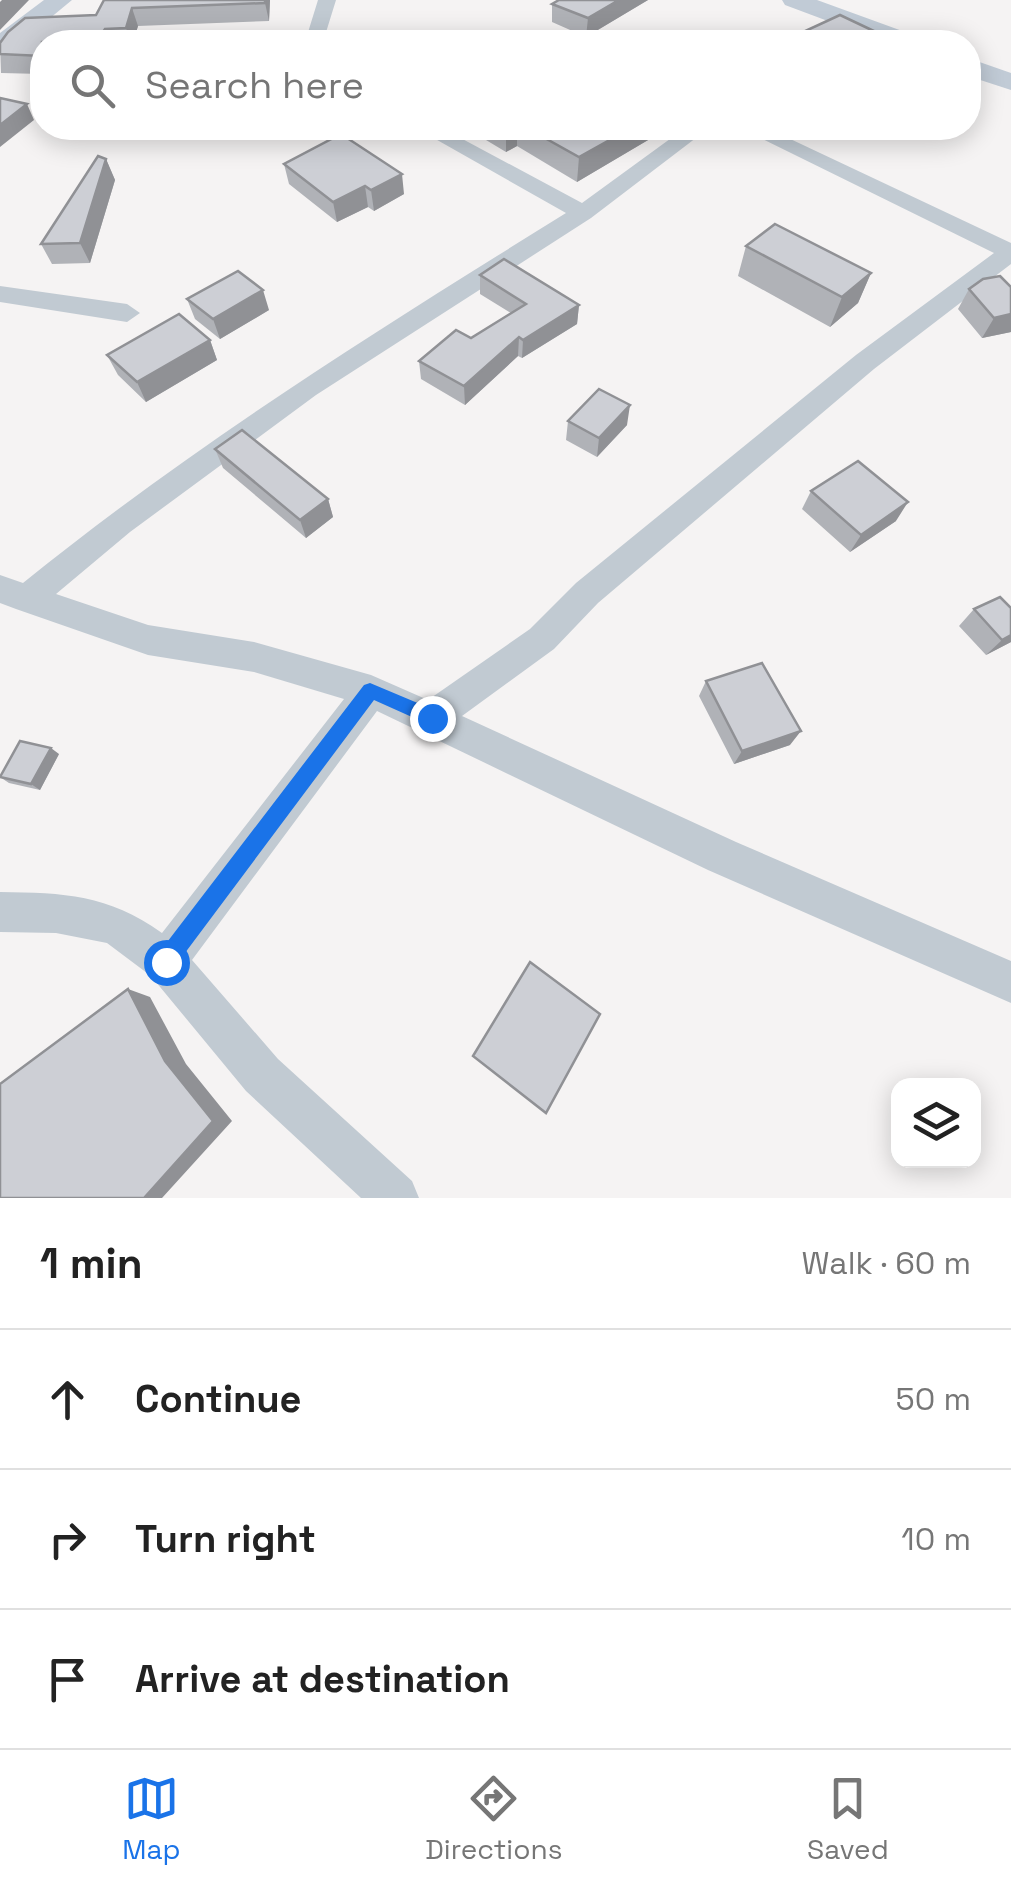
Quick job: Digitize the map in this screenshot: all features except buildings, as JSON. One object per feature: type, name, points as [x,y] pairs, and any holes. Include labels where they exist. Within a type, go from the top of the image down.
[{"type":"main road","points":[[0,46],[60,0]]},
{"type":"main road","points":[[794,0],[875,30]]},
{"type":"main road","points":[[981,71],[1011,82]]},
{"type":"street","points":[[318,30],[327,0]]},
{"type":"street","points":[[450,140],[583,213]]},
{"type":"street","points":[[14,594],[306,388],[583,213],[682,140]]},
{"type":"street","points":[[432,718],[542,639],[588,593],[865,362],[1010,253],[776,140]]},
{"type":"street","points":[[0,294],[127,313]]},
{"type":"street","points":[[14,594],[148,640],[254,657],[370,691],[722,856],[1011,982]]},
{"type":"street","points":[[166,962],[370,691]]},
{"type":"street","points":[[0,912],[56,913],[116,925],[166,962],[262,1075],[395,1198]]},
{"type":"route","points":[[166,962],[370,691],[432,718]]}]
